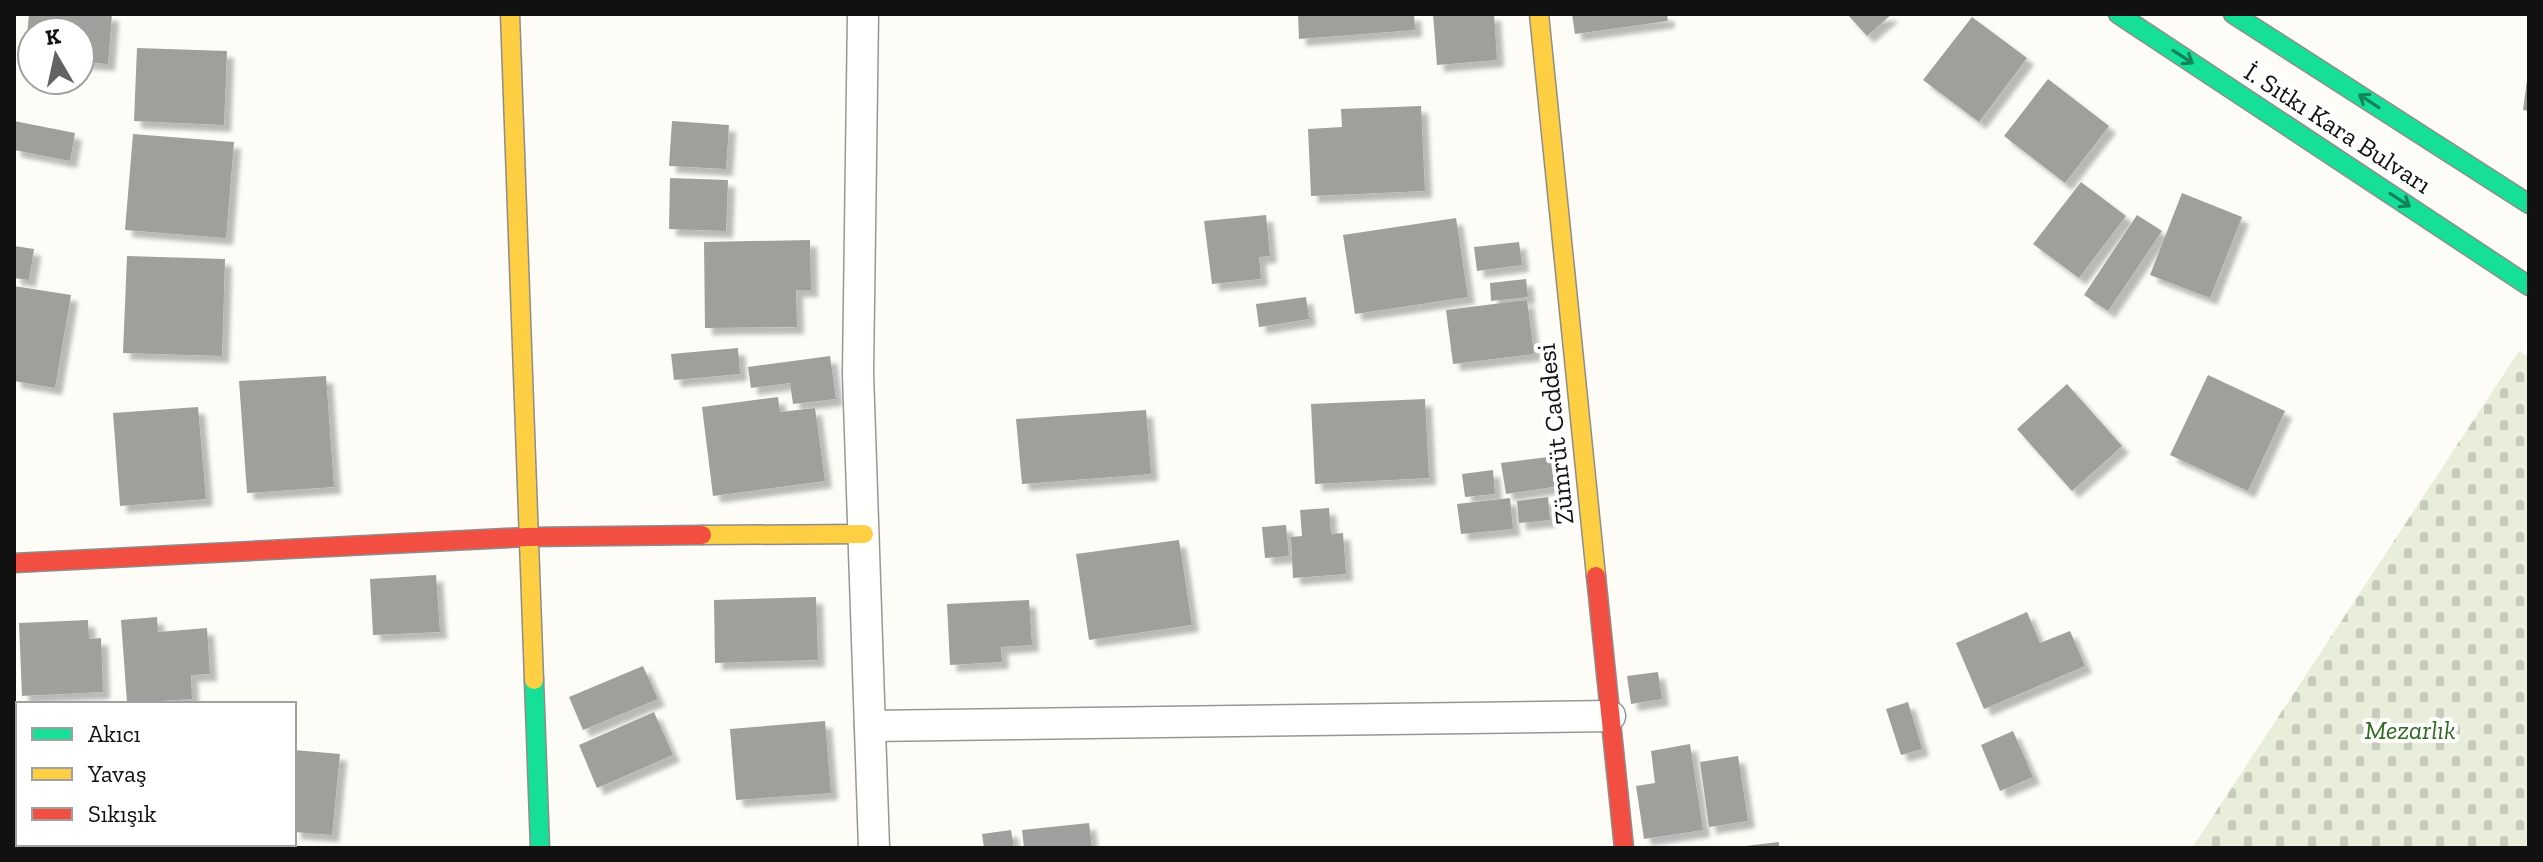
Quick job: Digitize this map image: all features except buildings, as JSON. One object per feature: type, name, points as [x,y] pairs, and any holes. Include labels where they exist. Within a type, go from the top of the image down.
[{"type":"street","points":[[510,14],[540,848]]},
{"type":"street","points":[[863,14],[858,373],[874,848]]},
{"type":"street","name":"Zümrüt Caddesi","points":[[1539,14],[1624,848]]},
{"type":"street","name":"İ. Sıtkı Kara Bulvarı","points":[[2118,14],[2529,286]]},
{"type":"street","name":"İ. Sıtkı Kara Bulvarı","points":[[2233,14],[2529,204]]},
{"type":"street","points":[[14,563],[527,537],[864,534]]},
{"type":"street","points":[[870,726],[1610,716]]},
{"type":"green space","name":"Mezarlık","points":[[2519,351],[2529,357],[2529,848],[2192,848]]},
{"type":"traffic: fast","points":[[2118,14],[2529,286]]},
{"type":"traffic: fast","points":[[2233,14],[2529,204]]},
{"type":"traffic: fast","points":[[534,680],[540,848]]},
{"type":"traffic: slow","points":[[510,14],[534,680]]},
{"type":"traffic: slow","points":[[1539,14],[1596,576]]},
{"type":"traffic: slow","points":[[702,535],[864,534]]},
{"type":"traffic: jam","points":[[14,563],[527,537],[702,535]]},
{"type":"traffic: jam","points":[[1596,576],[1624,848]]}]
